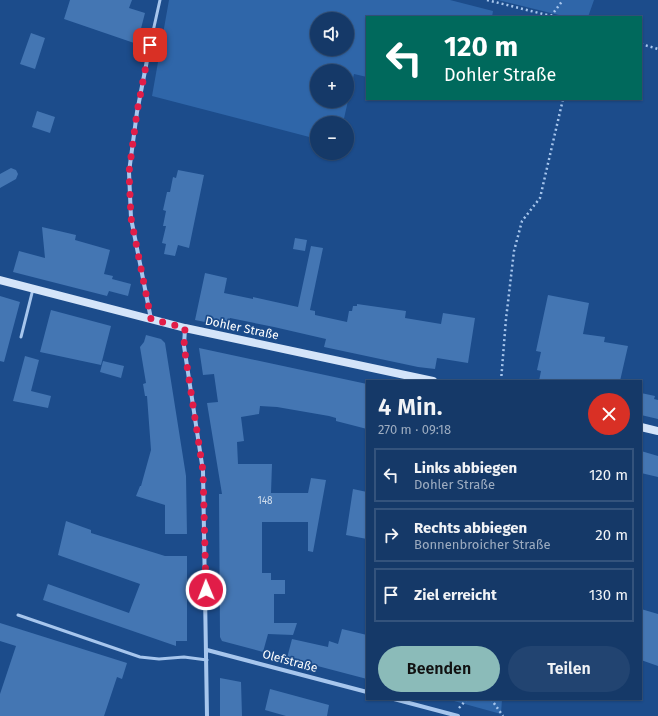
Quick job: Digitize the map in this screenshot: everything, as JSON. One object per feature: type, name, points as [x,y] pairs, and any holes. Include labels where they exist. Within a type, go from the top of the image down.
[{"type":"main road","name":"Dohler Straße","points":[[0,280],[185,328],[428,380]]},
{"type":"main road","points":[[642,427],[658,430]]},
{"type":"street","points":[[150,45],[137,112],[129,172],[131,218],[151,319]]},
{"type":"street","points":[[185,328],[184,346],[203,471],[207,716]]},
{"type":"street","name":"Olefstraße","points":[[207,650],[366,692]]},
{"type":"street","points":[[398,700],[458,716]]},
{"type":"lane","points":[[150,45],[160,0]]},
{"type":"lane","points":[[20,337],[33,289]]},
{"type":"lane","points":[[18,615],[140,657],[159,659],[184,657],[207,660]]},
{"type":"path","points":[[487,0],[551,16],[563,0]]},
{"type":"path","points":[[642,44],[658,49]]},
{"type":"path","points":[[501,380],[514,251],[522,221],[540,198],[563,100]]},
{"type":"path","points":[[492,700],[503,716]]},
{"type":"shaded area","points":[[169,0],[450,0],[493,11],[492,16],[366,16],[366,77],[354,74],[354,64],[310,64],[310,108],[346,108],[345,116],[310,116],[310,137],[152,96]]},
{"type":"shaded area","points":[[498,0],[594,0],[588,16],[563,16]]},
{"type":"shaded area","points":[[502,700],[501,714],[454,701]]},
{"type":"building","points":[[70,0],[132,0],[129,8],[145,13],[137,44],[64,19]]},
{"type":"building","points":[[31,33],[45,38],[35,69],[20,64]]},
{"type":"building","points":[[37,111],[55,117],[50,133],[32,127]]},
{"type":"building","points":[[11,168],[16,170],[18,174],[16,179],[0,188],[0,174]]},
{"type":"building","points":[[178,170],[204,175],[189,248],[178,245],[175,256],[164,254],[166,244],[162,243],[166,226],[163,226],[166,211],[163,210],[167,192],[170,192],[173,177],[176,178]]},
{"type":"building","points":[[42,227],[76,235],[75,240],[110,250],[104,274],[113,276],[112,279],[131,284],[128,296],[109,291],[107,296],[13,272],[19,251],[45,258]]},
{"type":"building","points":[[295,238],[307,240],[305,251],[293,249]]},
{"type":"building","points":[[311,246],[323,248],[310,310],[315,311],[315,315],[347,322],[349,311],[352,311],[353,306],[357,306],[357,304],[406,311],[405,318],[441,324],[443,313],[475,318],[468,363],[437,358],[435,369],[418,367],[324,347],[326,339],[274,327],[230,318],[228,325],[225,326],[195,320],[205,273],[227,278],[224,293],[253,299],[253,297],[298,307]]},
{"type":"building","points":[[548,295],[589,303],[583,334],[605,337],[604,342],[628,346],[620,380],[539,380],[541,371],[537,370],[541,352],[536,351]]},
{"type":"building","points":[[0,296],[20,302],[4,362],[0,361]]},
{"type":"building","points":[[51,310],[111,326],[101,365],[40,352]]},
{"type":"building","points":[[146,335],[161,339],[165,343],[186,476],[187,534],[165,534],[165,505],[136,496],[141,486],[151,450],[147,396],[145,396],[143,384],[146,383],[140,347],[144,342]]},
{"type":"building","points":[[199,348],[366,384],[366,429],[336,421],[336,418],[329,416],[277,407],[260,406],[259,414],[241,417],[244,441],[237,442],[238,464],[272,464],[271,493],[308,493],[311,478],[326,480],[313,552],[308,551],[308,522],[262,522],[262,573],[271,573],[271,580],[285,580],[285,594],[274,594],[274,623],[297,623],[293,635],[268,634],[263,652],[222,641],[220,637],[219,494],[222,494],[207,403],[218,402],[214,374],[203,375]]},
{"type":"building","points":[[25,356],[39,360],[31,391],[51,396],[48,408],[13,401]]},
{"type":"building","points":[[103,361],[124,366],[121,378],[100,372]]},
{"type":"building","points":[[642,393],[655,396],[654,399],[658,400],[658,419],[642,415]]},
{"type":"building","points":[[642,451],[658,456],[658,477],[642,473]]},
{"type":"building","points":[[353,489],[366,492],[366,539],[346,535]]},
{"type":"building","points":[[66,521],[91,530],[91,533],[165,556],[187,556],[187,641],[176,641],[176,646],[43,600],[48,584],[129,613],[140,584],[58,555]]},
{"type":"building","points":[[642,609],[658,614],[658,666],[642,660]]},
{"type":"building","points":[[0,623],[127,663],[122,679],[117,677],[104,716],[0,716],[0,694],[16,646],[0,641]]},
{"type":"building","points":[[342,629],[366,635],[366,679],[287,658],[292,639],[328,647],[329,641],[338,644]]},
{"type":"building","points":[[220,678],[241,682],[242,716],[220,716]]},
{"type":"building","points":[[270,689],[329,705],[327,716],[286,716],[265,710]]},
{"type":"route","points":[[150,45],[137,112],[129,172],[131,218],[151,319],[185,328],[184,346],[203,471],[206,590]]}]
